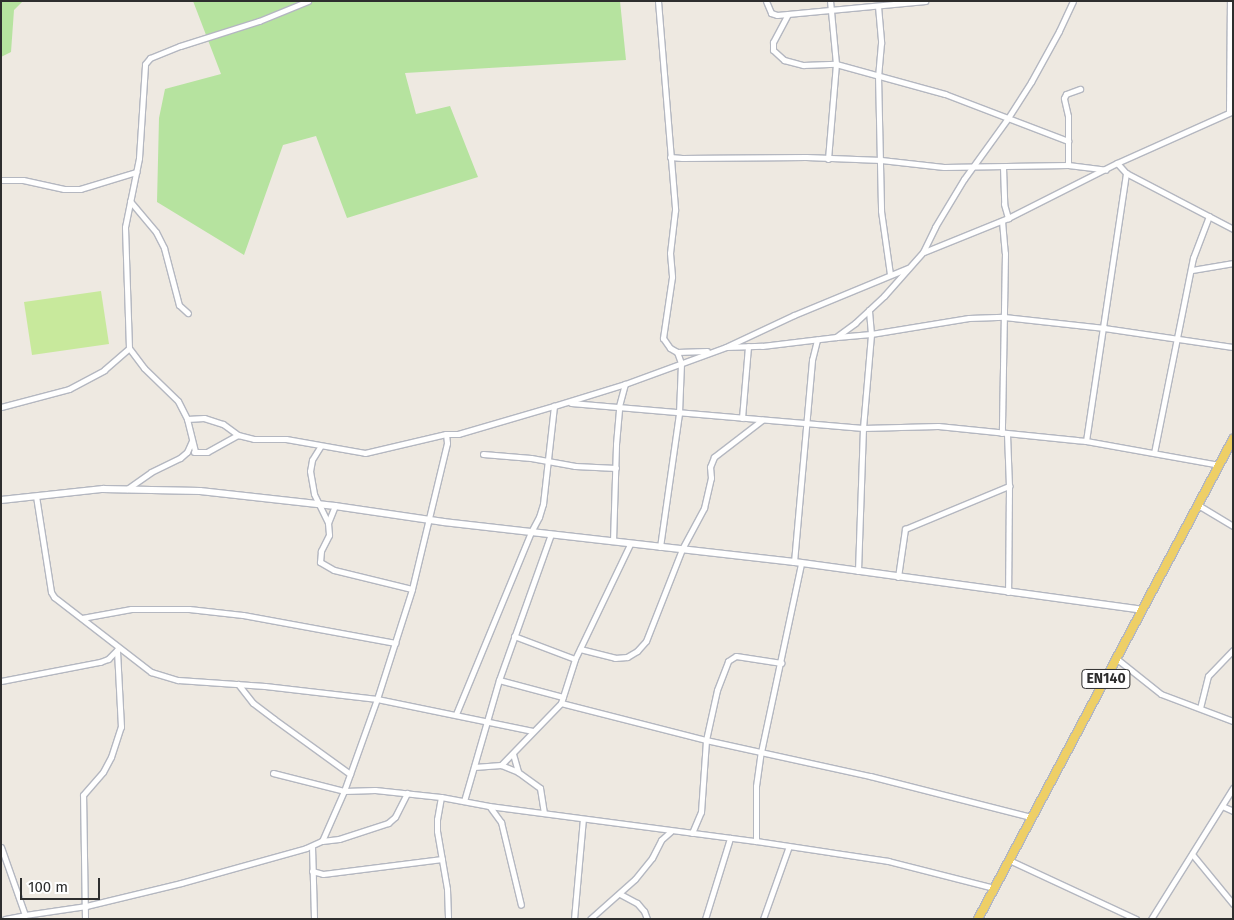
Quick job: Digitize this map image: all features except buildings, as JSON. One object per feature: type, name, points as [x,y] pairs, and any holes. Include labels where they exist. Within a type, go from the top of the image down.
[{"type":"main road","name":"EN140","points":[[978,919],[1233,439]]},
{"type":"street","points":[[195,452],[187,419],[178,401],[144,368],[129,348],[124,250],[125,228],[140,149],[145,64],[150,58],[180,46],[259,21],[308,1]]},
{"type":"street","points":[[658,1],[675,210],[670,254],[672,276],[663,330],[666,344],[677,352],[681,363],[679,413],[660,547]]},
{"type":"street","points":[[766,1],[772,13],[788,14],[925,1]]},
{"type":"street","points":[[828,159],[836,64],[830,1]]},
{"type":"street","points":[[836,337],[869,310],[923,252],[935,227],[972,167],[1008,118],[1059,31],[1073,1]]},
{"type":"street","points":[[923,252],[1008,218],[1117,164],[1231,111],[1230,1]]},
{"type":"street","points":[[878,6],[881,43],[878,75],[881,211],[890,274]]},
{"type":"street","points":[[788,14],[772,42],[776,54],[784,60],[803,65],[836,64],[945,94],[1068,141]]},
{"type":"street","points":[[1068,165],[1068,132],[1064,98],[1066,94],[1080,89]]},
{"type":"street","points":[[1060,137],[1068,132]]},
{"type":"street","points":[[670,156],[682,158],[723,156],[881,160],[944,167],[1068,165],[1106,170]]},
{"type":"street","points":[[671,167],[682,158]]},
{"type":"street","points":[[1117,164],[1126,173],[1233,229]]},
{"type":"street","points":[[1003,167],[1004,204],[1008,218]]},
{"type":"street","points":[[1,180],[23,180],[64,189],[80,189],[136,172]]},
{"type":"street","points":[[1086,441],[1126,173]]},
{"type":"street","points":[[130,201],[156,232],[164,248],[178,305],[188,313]]},
{"type":"street","points":[[1154,453],[1195,253],[1209,216]]},
{"type":"street","points":[[1002,220],[1005,253],[1004,433],[1009,486],[1008,592]]},
{"type":"street","points":[[1192,270],[1233,263]]},
{"type":"street","points":[[187,419],[204,418],[223,424],[238,434],[254,439],[286,439],[365,453],[446,434],[458,434],[625,384],[726,346],[890,274],[911,267]]},
{"type":"street","points":[[858,571],[863,428],[871,334],[869,310]]},
{"type":"street","points":[[726,346],[817,340],[871,334],[969,318],[1004,317],[1104,328],[1233,347]]},
{"type":"street","points":[[756,840],[756,786],[760,752],[780,663],[798,563],[812,360],[817,340]]},
{"type":"street","points":[[742,418],[748,346]]},
{"type":"street","points":[[1,407],[69,389],[104,370],[129,348]]},
{"type":"street","points":[[677,352],[710,352]]},
{"type":"street","points":[[613,542],[619,406],[625,384]]},
{"type":"street","points":[[566,403],[863,428],[938,426],[1086,441],[1219,465]]},
{"type":"street","points":[[456,714],[531,532],[539,517],[543,504],[554,406]]},
{"type":"street","points":[[580,649],[615,658],[627,657],[637,652],[646,641],[682,550],[704,508],[711,478],[710,467],[714,456],[762,420]]},
{"type":"street","points":[[187,452],[207,452],[238,434]]},
{"type":"street","points":[[322,841],[344,791],[377,699],[412,589],[447,443],[446,434]]},
{"type":"street","points":[[447,443],[458,434]]},
{"type":"street","points":[[126,490],[151,472],[172,463],[187,452],[192,441]]},
{"type":"street","points":[[320,446],[312,460],[310,471],[314,494],[328,523],[329,535],[320,555],[320,562],[322,565],[334,570],[412,589]]},
{"type":"street","points":[[484,454],[616,468]]},
{"type":"street","points":[[898,577],[905,530],[1009,486]]},
{"type":"street","points":[[1,500],[102,489],[200,492],[320,504],[429,520],[798,563],[1143,610]]},
{"type":"street","points":[[36,496],[50,592],[60,604],[82,618],[140,665],[164,677],[377,699],[533,731]]},
{"type":"street","points":[[1198,505],[1233,526]]},
{"type":"street","points":[[328,523],[335,506]]},
{"type":"street","points":[[464,801],[499,680],[551,534]]},
{"type":"street","points":[[501,765],[561,703],[575,660],[630,544]]},
{"type":"street","points":[[82,618],[131,609],[182,608],[243,615],[395,643]]},
{"type":"street","points":[[514,636],[575,660]]},
{"type":"street","points":[[1,681],[100,662],[108,659],[119,648]]},
{"type":"street","points":[[85,919],[83,795],[103,772],[111,757],[121,727],[119,648]]},
{"type":"street","points":[[1200,708],[1208,676],[1233,650]]},
{"type":"street","points":[[692,833],[701,812],[706,740],[717,690],[730,658],[736,656],[780,663]]},
{"type":"street","points":[[1117,658],[1160,694],[1233,721]]},
{"type":"street","points":[[499,680],[563,697]]},
{"type":"street","points":[[238,684],[254,703],[267,714],[350,774]]},
{"type":"street","points":[[561,703],[706,740],[870,776],[1031,817]]},
{"type":"street","points":[[513,754],[518,772]]},
{"type":"street","points":[[474,767],[501,765],[518,772],[540,788],[544,802],[544,814]]},
{"type":"street","points":[[274,773],[344,791],[407,793],[441,797],[544,814],[756,840],[888,861],[994,888]]},
{"type":"street","points":[[1151,919],[1233,788]]},
{"type":"street","points":[[5,919],[86,906],[181,883],[312,846],[322,841],[338,840],[388,823],[396,817],[407,793]]},
{"type":"street","points":[[441,797],[437,819],[447,889],[448,919]]},
{"type":"street","points":[[490,806],[501,822],[521,904]]},
{"type":"street","points":[[1222,806],[1233,811]]},
{"type":"street","points":[[574,919],[583,819]]},
{"type":"street","points":[[654,828],[661,840]]},
{"type":"street","points":[[590,919],[620,894],[648,864],[661,840],[671,830]]},
{"type":"street","points":[[706,919],[730,838]]},
{"type":"street","points":[[312,846],[314,919]]},
{"type":"street","points":[[763,919],[789,846]]},
{"type":"street","points":[[1,847],[25,915]]},
{"type":"street","points":[[1192,854],[1233,904]]},
{"type":"street","points":[[312,871],[323,874],[442,859]]},
{"type":"street","points":[[1009,860],[1134,919]]},
{"type":"street","points":[[620,894],[637,903],[644,911],[646,919]]},
{"type":"green space","points":[[1,1],[23,1],[14,10],[11,52],[1,57]]},
{"type":"green space","points":[[193,1],[620,1],[626,60],[405,73],[416,114],[450,106],[478,177],[347,218],[316,136],[283,145],[244,255],[157,202],[159,118],[165,89],[221,74]]},
{"type":"green space","points":[[101,291],[109,344],[32,355],[24,302]]}]
